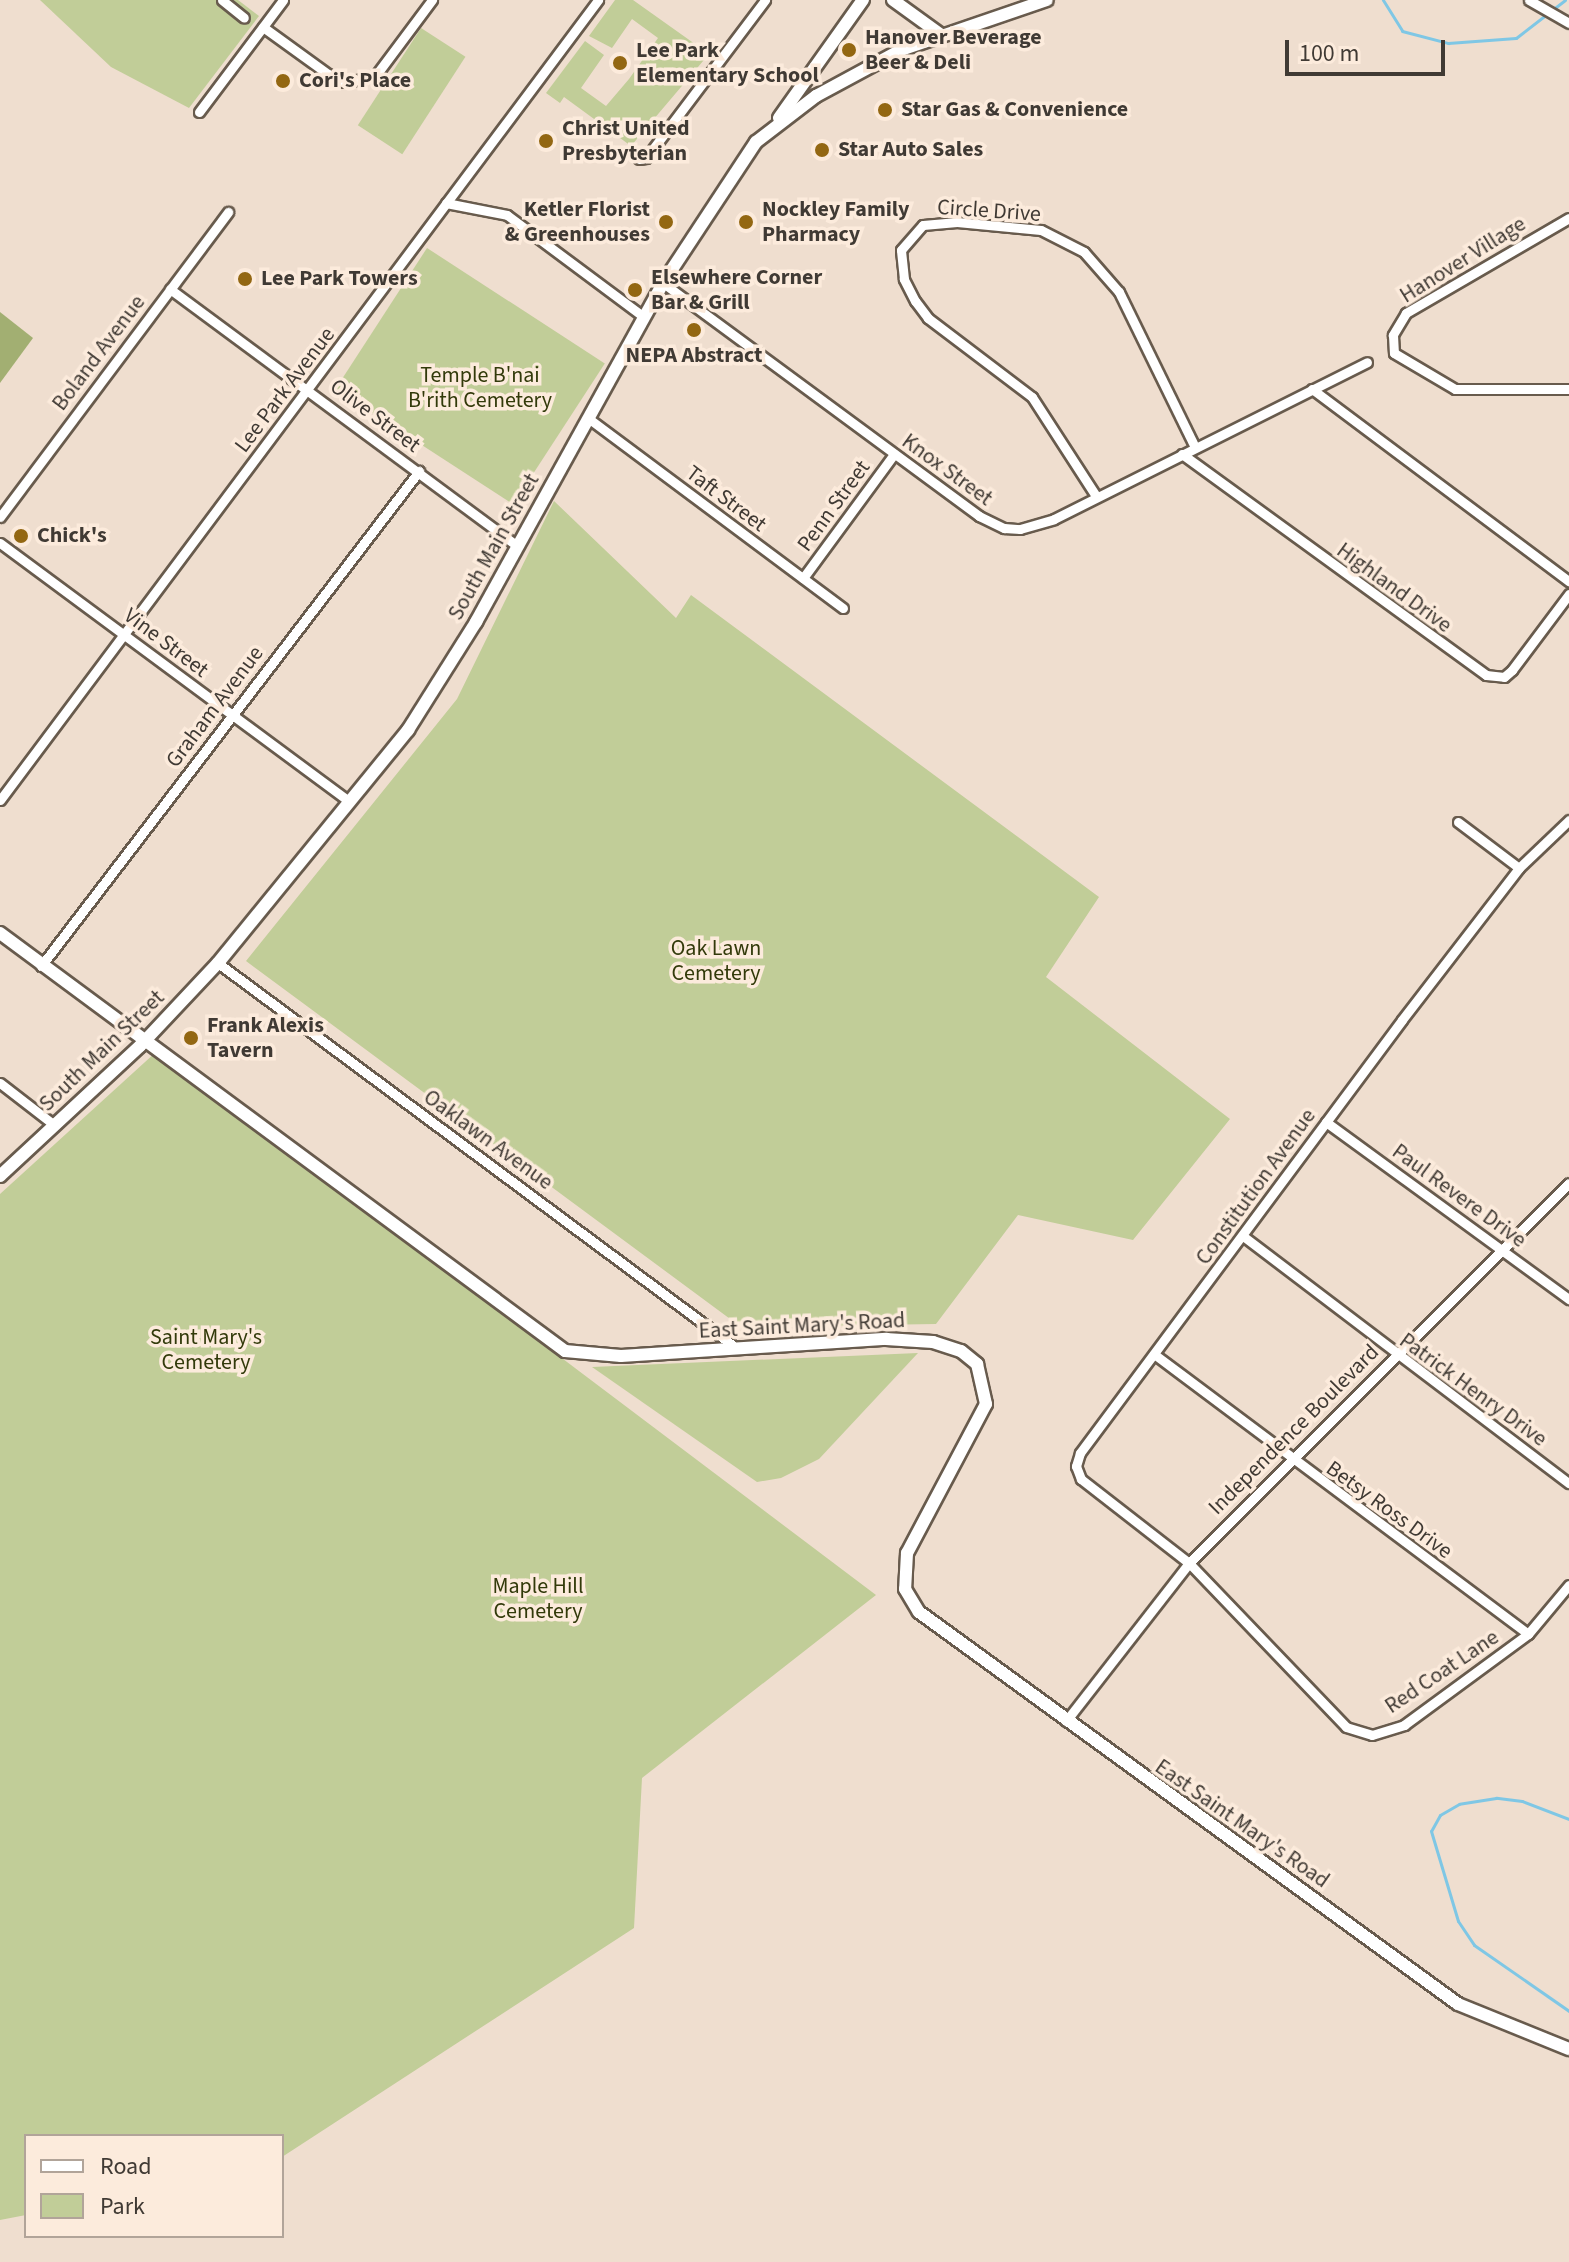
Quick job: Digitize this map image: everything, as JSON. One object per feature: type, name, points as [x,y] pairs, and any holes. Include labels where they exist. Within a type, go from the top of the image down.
[{"type":"street","points":[[222,0],[244,18]]},
{"type":"street","points":[[199,112],[283,0]]},
{"type":"street","points":[[263,27],[328,74],[343,82],[357,80],[376,75],[432,0]]},
{"type":"street","name":"Lee Park Avenue","points":[[0,800],[598,0]]},
{"type":"street","points":[[639,159],[646,158],[765,0]]},
{"type":"street","points":[[778,121],[863,0]]},
{"type":"street","points":[[893,0],[940,34]]},
{"type":"street","name":"South Main Street","points":[[0,1176],[145,1041],[218,963],[446,675],[663,283],[718,194],[778,121],[860,71],[940,34],[1047,0]]},
{"type":"street","points":[[1532,1],[1567,22]]},
{"type":"street","points":[[446,203],[507,215],[644,317]]},
{"type":"street","name":"Boland Avenue","points":[[0,517],[228,212]]},
{"type":"street","name":"Hanover Village","points":[[1569,218],[1406,313],[1393,335],[1394,353],[1455,389],[1569,389]]},
{"type":"street","name":"Circle Drive","points":[[1096,496],[1032,397],[928,318],[915,301],[904,279],[901,250],[923,225],[957,222],[1041,230],[1084,252],[1119,292],[1195,447]]},
{"type":"street","name":"Knox Street","points":[[663,283],[979,516],[1004,528],[1036,526],[1367,362]]},
{"type":"street","name":"Olive Street","points":[[170,289],[517,546]]},
{"type":"street","points":[[1312,389],[1569,581]]},
{"type":"street","name":"Taft Street","points":[[588,418],[843,608]]},
{"type":"street","name":"Penn Street","points":[[803,578],[894,454]]},
{"type":"street","name":"Highland Drive","points":[[1182,454],[1486,675],[1504,677],[1512,670],[1569,594]]},
{"type":"street","name":"Graham Avenue","points":[[41,966],[419,471]]},
{"type":"street","name":"Vine Street","points":[[0,543],[349,801]]},
{"type":"street","name":"Constitution Avenue","points":[[1189,1563],[1081,1479],[1076,1466],[1080,1453],[1519,868],[1569,820]]},
{"type":"street","points":[[1458,822],[1519,868]]},
{"type":"street","name":"East Saint Mary's Road","points":[[0,933],[565,1351],[594,1357],[735,1347],[933,1342],[961,1351],[977,1364],[986,1404],[914,1537],[905,1589],[935,1627],[1458,2004],[1569,2049]]},
{"type":"street","name":"Oaklawn Avenue","points":[[218,963],[735,1347]]},
{"type":"street","points":[[0,1083],[53,1124]]},
{"type":"street","name":"Paul Revere Drive","points":[[1326,1122],[1569,1299]]},
{"type":"street","name":"Independence Boulevard","points":[[1066,1721],[1189,1563],[1288,1458],[1569,1183]]},
{"type":"street","name":"Patrick Henry Drive","points":[[1243,1236],[1394,1354],[1569,1483]]},
{"type":"street","name":"Betsy Ross Drive","points":[[1154,1354],[1288,1458],[1528,1634]]},
{"type":"street","name":"Red Coat Lane","points":[[1189,1563],[1346,1727],[1372,1735],[1404,1725],[1528,1634],[1569,1585]]},
{"type":"green space","points":[[40,0],[238,0],[259,16],[189,108],[111,67]]},
{"type":"green space","points":[[615,0],[633,0],[709,54],[631,146],[564,97],[560,103],[546,93],[585,41],[604,55],[581,88],[606,106],[629,79],[658,38],[632,19],[612,48],[589,36]]},
{"type":"green space","points":[[421,28],[465,57],[402,154],[358,125]]},
{"type":"green space","name":"Temple B'nai B'rith Cemetery","points":[[427,248],[605,363],[513,504],[336,389]]},
{"type":"green space","points":[[0,312],[33,338],[0,383]]},
{"type":"green space","name":"Oak Lawn Cemetery","points":[[554,501],[676,618],[691,595],[1099,897],[1046,977],[1230,1119],[1133,1240],[1018,1215],[936,1324],[741,1327],[246,961],[457,699]]},
{"type":"green space","points":[[156,1052],[876,1595],[642,1778],[634,1928],[284,2156],[284,2134],[24,2134],[24,2215],[0,2220],[0,1194]]},
{"type":"green space","points":[[918,1353],[819,1459],[781,1478],[757,1482],[592,1367]]},
{"type":"waterway","points":[[1383,0],[1402,31],[1448,43],[1516,38],[1565,0]]},
{"type":"waterway","points":[[1569,1819],[1522,1801],[1496,1798],[1459,1804],[1440,1815],[1431,1831],[1458,1921],[1474,1945],[1569,2011]]},
{"type":"place","name":"Hanover Beverage Beer & Deli","points":[[849,50]]},
{"type":"place","name":"Lee Park Elementary School","points":[[620,63]]},
{"type":"place","name":"Cori's Place","points":[[283,81]]},
{"type":"place","name":"Star Gas & Convenience","points":[[885,110]]},
{"type":"place","name":"Christ United Presbyterian","points":[[546,141]]},
{"type":"place","name":"Star Auto Sales","points":[[822,150]]},
{"type":"place","name":"Ketler Florist & Greenhouses","points":[[666,222]]},
{"type":"place","name":"Nockley Family Pharmacy","points":[[746,222]]},
{"type":"place","name":"Lee Park Towers","points":[[245,279]]},
{"type":"place","name":"Elsewhere Corner Bar & Grill","points":[[635,290]]},
{"type":"place","name":"NEPA Abstract","points":[[694,330]]},
{"type":"place","name":"Chick's","points":[[21,536]]},
{"type":"place","name":"Frank Alexis Tavern","points":[[191,1038]]},
{"type":"park label","name":"Saint Mary's Cemetery","points":[[206,1350]]},
{"type":"park label","name":"Maple Hill Cemetery","points":[[538,1598]]}]
